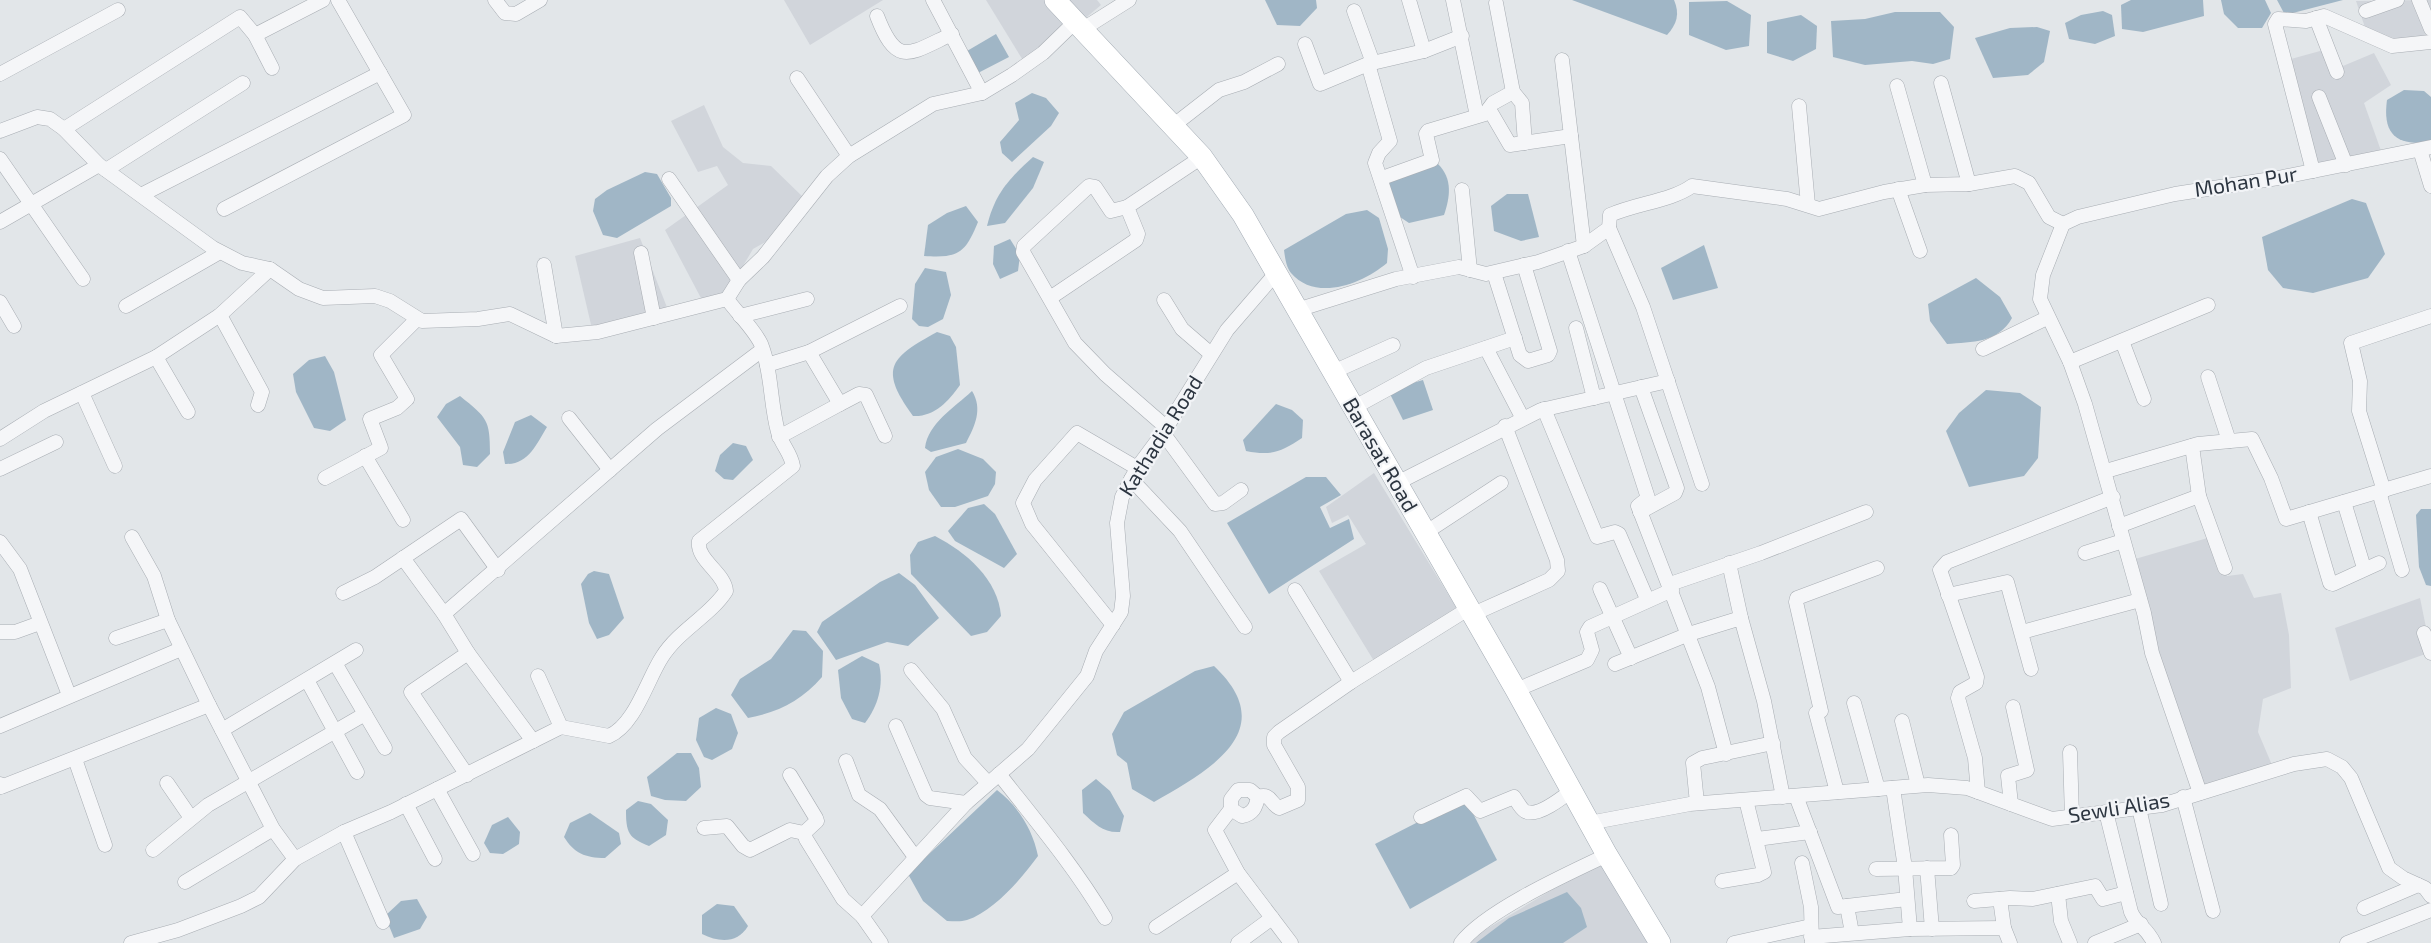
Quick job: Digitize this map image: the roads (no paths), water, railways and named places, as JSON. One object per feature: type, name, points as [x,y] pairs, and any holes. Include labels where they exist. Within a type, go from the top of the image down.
[{"type":"main road","name":"Barasat Road","points":[[1055,0],[1202,157],[1243,215],[1469,612],[1516,690],[1607,855],[1660,943]]},
{"type":"street","points":[[255,35],[323,0]]},
{"type":"street","points":[[225,209],[404,115],[338,0]]},
{"type":"street","points":[[495,0],[505,13],[516,14],[540,0]]},
{"type":"street","points":[[933,0],[982,93]]},
{"type":"street","points":[[0,131],[37,117],[50,119],[64,129],[102,168],[220,252],[242,263],[270,269],[299,289],[323,298],[375,296],[390,301],[417,319],[450,321],[510,314],[556,336],[598,332],[727,299],[739,280],[763,256],[827,176],[849,156],[933,104],[982,93],[1079,26],[1129,0]]},
{"type":"street","points":[[1409,0],[1424,51]]},
{"type":"street","points":[[1454,0],[1483,112],[1508,143],[1512,146],[1571,136]]},
{"type":"street","points":[[2366,11],[2397,0]]},
{"type":"street","points":[[2419,0],[2431,29]]},
{"type":"street","points":[[1496,3],[1513,92],[1522,103],[1525,144]]},
{"type":"street","points":[[0,74],[118,9]]},
{"type":"street","points":[[1354,11],[1390,141],[1376,158],[1413,277]]},
{"type":"street","points":[[878,16],[887,41],[893,49],[904,52],[921,48],[952,34]]},
{"type":"street","points":[[2313,171],[2276,24],[2281,19],[2306,21],[2328,16],[2392,46],[2431,42]]},
{"type":"street","points":[[64,129],[240,17],[255,35],[272,68]]},
{"type":"street","points":[[2316,18],[2337,72]]},
{"type":"street","points":[[1305,44],[1318,83],[1370,64],[1424,51],[1462,36]]},
{"type":"street","points":[[1562,60],[1584,246]]},
{"type":"street","points":[[1174,125],[1219,90],[1244,82],[1278,64]]},
{"type":"street","points":[[141,195],[380,74]]},
{"type":"street","points":[[797,78],[849,156]]},
{"type":"street","points":[[0,222],[32,203],[102,168],[243,83]]},
{"type":"street","points":[[1941,83],[1968,184]]},
{"type":"street","points":[[1897,86],[1925,184]]},
{"type":"street","points":[[1382,178],[1432,160],[1426,134],[1428,131],[1483,112],[1493,103],[1513,92]]},
{"type":"street","points":[[2319,97],[2346,165]]},
{"type":"street","points":[[1799,106],[1808,206]]},
{"type":"street","points":[[2425,148],[2431,186]]},
{"type":"street","name":"Mohan Pur","points":[[2063,224],[2078,217],[2175,194],[2346,165],[2425,148]]},
{"type":"street","points":[[1202,157],[1126,207],[1111,211],[1092,185],[1024,246],[1023,252],[1066,329],[1089,357],[1165,430],[1215,504],[1223,503],[1241,490]]},
{"type":"street","points":[[0,159],[83,279]]},
{"type":"street","points":[[1702,484],[1643,307],[1609,228],[1610,215],[1631,205],[1681,194],[1692,186],[1787,199],[1819,209],[1925,184],[1968,184],[2010,176],[2024,178],[2049,217],[2063,224],[2043,275],[2040,299],[2070,362],[2106,471],[2152,653],[2200,793]]},
{"type":"street","points":[[669,179],[739,280]]},
{"type":"street","points":[[1898,189],[1920,252]]},
{"type":"street","points":[[1462,190],[1470,270]]},
{"type":"street","points":[[1050,298],[1136,240],[1138,234],[1126,207]]},
{"type":"street","points":[[1297,310],[1396,279],[1458,267],[1486,274],[1494,273],[1584,246],[1609,228]]},
{"type":"street","points":[[1568,250],[1648,498],[1638,506],[1708,687],[1725,754]]},
{"type":"street","points":[[126,306],[220,252]]},
{"type":"street","points":[[641,253],[654,318]]},
{"type":"street","points":[[544,265],[556,336]]},
{"type":"street","points":[[1494,273],[1525,361],[1550,353],[1524,265]]},
{"type":"street","points":[[0,439],[44,411],[156,357],[220,315],[270,269]]},
{"type":"street","name":"Kathadia Road","points":[[862,916],[966,803],[1028,749],[1087,676],[1096,651],[1121,612],[1123,596],[1118,510],[1134,474],[1165,430],[1211,354],[1241,312],[1277,272]]},
{"type":"street","points":[[136,942],[178,930],[259,897],[295,859],[344,832],[466,775],[561,727],[600,735],[616,734],[640,700],[668,647],[723,595],[726,588],[698,544],[789,471],[792,460],[779,437],[772,410],[767,365],[760,342],[727,299]]},
{"type":"street","points":[[740,316],[807,299]]},
{"type":"street","points":[[1164,300],[1182,329],[1211,354]]},
{"type":"street","points":[[0,302],[14,326]]},
{"type":"street","points":[[2070,362],[2208,305]]},
{"type":"street","points":[[767,365],[809,352],[900,306]]},
{"type":"street","points":[[220,315],[262,392],[258,405]]},
{"type":"street","points":[[2402,570],[2359,411],[2360,381],[2351,343],[2431,315]]},
{"type":"street","points":[[1983,349],[2048,318]]},
{"type":"street","points":[[325,478],[381,448],[370,419],[397,408],[407,399],[381,354],[417,319]]},
{"type":"street","points":[[1576,328],[1594,398]]},
{"type":"street","points":[[1353,408],[1426,368],[1515,338]]},
{"type":"street","points":[[2122,341],[2144,399]]},
{"type":"street","points":[[1333,372],[1393,345]]},
{"type":"street","points":[[1486,348],[1522,417]]},
{"type":"street","points":[[444,614],[498,570],[657,429],[762,351]]},
{"type":"street","points":[[809,352],[840,404]]},
{"type":"street","points":[[156,357],[188,412]]},
{"type":"street","points":[[2208,377],[2229,441]]},
{"type":"street","points":[[1396,483],[1522,417],[1544,409],[1668,381]]},
{"type":"street","points":[[1640,512],[1675,493],[1677,488],[1641,387]]},
{"type":"street","points":[[81,393],[115,466]]},
{"type":"street","points":[[779,437],[840,404],[864,394],[885,436]]},
{"type":"street","points":[[1544,409],[1597,537],[1601,538],[1615,532],[1619,534],[1647,599]]},
{"type":"street","points":[[569,418],[610,470]]},
{"type":"street","points":[[1291,943],[1238,873],[1215,830],[1231,809],[1231,799],[1238,790],[1250,790],[1258,797],[1269,796],[1279,808],[1298,800],[1298,787],[1274,745],[1274,737],[1351,682],[1469,612],[1549,580],[1558,571],[1557,560],[1505,426]]},
{"type":"street","points":[[1113,625],[1032,524],[1023,503],[1035,480],[1077,433],[1134,474],[1180,531],[1245,627]]},
{"type":"street","points":[[2106,471],[2192,446],[2248,438],[2254,441],[2286,519],[2431,476]]},
{"type":"street","points":[[0,469],[56,442]]},
{"type":"street","points":[[2192,446],[2199,496],[2225,568]]},
{"type":"street","points":[[365,456],[403,520]]},
{"type":"street","points":[[1425,533],[1501,483]]},
{"type":"street","points":[[2120,526],[2199,496]]},
{"type":"street","points":[[1978,792],[1975,758],[1958,698],[1962,690],[1976,683],[1977,677],[1940,570],[1947,562],[2113,497]]},
{"type":"street","points":[[2344,502],[2364,568]]},
{"type":"street","points":[[1516,690],[1587,660],[1592,650],[1588,630],[1647,599],[1729,563],[1866,512]]},
{"type":"street","points":[[2308,512],[2330,583],[2333,585],[2364,568],[2379,563]]},
{"type":"street","points":[[343,593],[375,577],[461,519],[498,570]]},
{"type":"street","points":[[132,537],[154,576],[168,620],[208,705],[273,829],[295,859]]},
{"type":"street","points":[[0,542],[20,569],[69,695]]},
{"type":"street","points":[[2085,553],[2123,542]]},
{"type":"street","points":[[403,558],[444,614],[468,653],[533,741]]},
{"type":"street","points":[[1729,563],[1773,743],[1790,796],[1810,832],[1835,904],[1840,908],[1879,900],[1907,899]]},
{"type":"street","points":[[1836,792],[1816,713],[1821,711],[1796,602],[1797,598],[1877,568]]},
{"type":"street","points":[[1948,595],[2005,580],[2031,669]]},
{"type":"street","points":[[1600,589],[1631,658]]},
{"type":"street","points":[[1295,590],[1351,682]]},
{"type":"street","points":[[2022,632],[2140,600]]},
{"type":"street","points":[[1615,664],[1689,634],[1741,618]]},
{"type":"street","points":[[116,638],[168,620]]},
{"type":"street","points":[[0,632],[15,632],[40,623]]},
{"type":"street","points":[[2424,633],[2431,654]]},
{"type":"street","points":[[0,726],[181,649]]},
{"type":"street","points":[[222,730],[356,650]]},
{"type":"street","points":[[466,775],[411,692],[468,653]]},
{"type":"street","points":[[335,663],[385,748]]},
{"type":"street","points":[[911,670],[943,709],[966,758],[994,778],[1030,811],[1043,833],[1071,863],[1106,918]]},
{"type":"street","points":[[538,676],[561,727]]},
{"type":"street","points":[[307,680],[357,772]]},
{"type":"street","points":[[1854,703],[1878,789]]},
{"type":"street","points":[[0,784],[1,787],[75,759],[208,705]]},
{"type":"street","points":[[2011,804],[2008,776],[2027,770],[2013,707]]},
{"type":"street","points":[[153,850],[191,818],[248,780],[365,714]]},
{"type":"street","points":[[1902,721],[1918,786]]},
{"type":"street","points":[[896,726],[926,795],[934,799],[966,803]]},
{"type":"street","points":[[1697,803],[1693,763],[1702,758],[1773,743]]},
{"type":"street","points":[[2070,752],[2072,817]]},
{"type":"street","points":[[75,759],[105,845]]},
{"type":"street","name":"Sewli Alias","points":[[1589,823],[1697,803],[1918,786],[1966,788],[2052,819],[2139,808],[2200,793],[2294,764],[2327,759],[2342,767],[2351,778],[2389,868],[2426,888],[2431,897]]},
{"type":"street","points":[[846,762],[859,795],[884,813],[915,857]]},
{"type":"street","points":[[790,775],[816,818],[815,823],[804,833]]},
{"type":"street","points":[[167,783],[191,818]]},
{"type":"street","points":[[1893,788],[1905,868],[1910,929]]},
{"type":"street","points":[[437,789],[473,854]]},
{"type":"street","points":[[1421,817],[1466,796],[1480,811],[1514,797],[1525,811],[1529,812],[1549,807],[1571,791]]},
{"type":"street","points":[[1231,809],[1242,816],[1247,815],[1254,809],[1258,797]]},
{"type":"street","points":[[2183,797],[2213,911]]},
{"type":"street","points":[[1722,881],[1764,872],[1746,800]]},
{"type":"street","points":[[406,804],[435,859]]},
{"type":"street","points":[[2139,808],[2162,904]]},
{"type":"street","points":[[2106,812],[2135,921],[2147,929],[2154,943]]},
{"type":"street","points":[[704,828],[727,826],[743,846],[750,850],[790,830],[804,833]]},
{"type":"street","points":[[185,882],[273,829]]},
{"type":"street","points":[[344,832],[383,922]]},
{"type":"street","points":[[1757,839],[1810,832]]},
{"type":"street","points":[[804,833],[843,899],[862,916],[881,943]]},
{"type":"street","points":[[1876,869],[1953,867],[1951,835]]},
{"type":"street","points":[[1461,943],[1483,922],[1537,890],[1607,855]]},
{"type":"street","points":[[1802,863],[1812,935]]},
{"type":"street","points":[[1927,868],[1932,929]]},
{"type":"street","points":[[1156,927],[1238,873]]},
{"type":"street","points":[[2364,908],[2418,885]]},
{"type":"street","points":[[1974,901],[2033,899],[2095,886],[2103,899],[2126,893]]},
{"type":"street","points":[[2058,894],[2061,921],[2070,943]]},
{"type":"street","points":[[2000,899],[2004,928],[2010,943]]},
{"type":"street","points":[[1847,906],[1852,933]]},
{"type":"street","points":[[2347,943],[2431,910]]},
{"type":"street","points":[[1238,943],[1272,918]]},
{"type":"street","points":[[2095,943],[2141,924]]},
{"type":"street","points":[[1734,943],[1910,929],[2004,928]]},
{"type":"street","points":[[1957,929],[1960,943]]},
{"type":"water","points":[[1265,0],[1316,0],[1317,8],[1300,26],[1277,25]]},
{"type":"water","points":[[1572,0],[1674,0],[1677,10],[1676,19],[1667,35]]},
{"type":"water","points":[[2131,0],[2203,0],[2204,16],[2143,32],[2122,29],[2121,5]]},
{"type":"water","points":[[2221,0],[2265,0],[2271,13],[2262,28],[2238,28],[2224,14]]},
{"type":"water","points":[[2277,0],[2343,0],[2285,15]]},
{"type":"water","points":[[1727,1],[1751,15],[1749,46],[1726,50],[1689,35],[1689,2]]},
{"type":"water","points":[[2103,11],[2112,15],[2115,36],[2095,44],[2069,39],[2065,23],[2081,15]]},
{"type":"water","points":[[1895,12],[1940,12],[1954,27],[1950,59],[1933,64],[1912,61],[1865,65],[1833,57],[1831,21],[1865,19]]},
{"type":"water","points":[[1801,15],[1817,26],[1816,49],[1793,61],[1767,53],[1767,22]]},
{"type":"water","points":[[2037,27],[2050,31],[2044,62],[2028,75],[1993,78],[1975,38],[2010,28]]},
{"type":"water","points":[[996,34],[1009,57],[978,73],[967,51]]},
{"type":"water","points":[[2404,90],[2424,91],[2431,97],[2431,142],[2401,140],[2390,130],[2386,112],[2387,100]]},
{"type":"water","points":[[1032,93],[1046,98],[1059,113],[1051,126],[1012,162],[1002,153],[1000,142],[1019,120],[1015,103]]},
{"type":"water","points":[[1033,157],[1044,162],[1033,188],[1005,223],[987,226],[994,204],[1004,187]]},
{"type":"water","points":[[1438,164],[1446,176],[1449,188],[1444,215],[1409,223],[1397,215],[1387,187],[1392,179]]},
{"type":"water","points":[[645,172],[657,174],[671,198],[671,206],[617,238],[603,235],[593,211],[595,199],[607,190]]},
{"type":"water","points":[[1507,194],[1528,194],[1539,237],[1521,241],[1494,231],[1491,206]]},
{"type":"water","points":[[2352,199],[2366,203],[2385,254],[2368,278],[2313,293],[2283,288],[2268,270],[2262,237]]},
{"type":"water","points":[[966,206],[978,222],[964,247],[953,255],[924,256],[928,225],[947,213]]},
{"type":"water","points":[[1367,210],[1379,218],[1388,249],[1387,263],[1365,278],[1339,287],[1313,287],[1301,282],[1291,273],[1284,250],[1346,214]]},
{"type":"water","points":[[1010,239],[1020,255],[1018,271],[1000,279],[993,264],[994,246]]},
{"type":"water","points":[[1704,245],[1718,288],[1673,300],[1661,268]]},
{"type":"water","points":[[925,268],[946,272],[951,295],[943,319],[928,327],[919,326],[912,319],[915,284]]},
{"type":"water","points":[[1976,278],[2000,297],[2012,318],[1992,337],[1947,344],[1930,321],[1928,304]]},
{"type":"water","points":[[937,332],[950,336],[956,347],[960,385],[951,397],[934,411],[921,416],[913,416],[895,386],[893,374],[895,365],[909,349]]},
{"type":"water","points":[[325,356],[334,372],[346,420],[330,431],[314,428],[296,392],[293,374],[309,360]]},
{"type":"water","points":[[1423,380],[1433,410],[1403,420],[1388,390]]},
{"type":"water","points":[[1986,390],[2020,393],[2041,407],[2038,458],[2024,476],[1969,487],[1946,431],[1959,413]]},
{"type":"water","points":[[972,391],[977,411],[975,424],[966,443],[931,452],[925,448],[936,423]]},
{"type":"water","points":[[460,396],[476,409],[488,426],[490,454],[477,467],[463,465],[460,447],[437,417],[446,404]]},
{"type":"water","points":[[1276,404],[1292,410],[1303,420],[1302,438],[1276,452],[1246,451],[1243,440]]},
{"type":"water","points":[[531,415],[547,427],[530,453],[520,461],[505,464],[503,452],[515,422]]},
{"type":"water","points":[[733,443],[746,446],[753,460],[733,480],[724,479],[715,471],[720,455]]},
{"type":"water","points":[[958,449],[983,459],[996,472],[995,484],[988,496],[955,507],[941,507],[929,490],[925,472],[936,457]]},
{"type":"water","points":[[1306,477],[1326,477],[1341,495],[1320,507],[1330,528],[1349,519],[1354,539],[1269,594],[1227,523]]},
{"type":"water","points":[[984,504],[995,514],[1017,554],[1004,568],[955,541],[948,531],[968,508]]},
{"type":"water","points":[[2421,509],[2431,509],[2431,586],[2426,585],[2419,567],[2416,515]]},
{"type":"water","points":[[935,536],[969,559],[994,590],[1001,616],[987,632],[971,636],[911,574],[910,555],[918,542]]},
{"type":"water","points":[[594,571],[609,574],[624,618],[609,635],[597,639],[589,623],[581,584],[588,574]]},
{"type":"water","points":[[899,573],[915,585],[939,618],[908,646],[887,642],[836,660],[817,632],[822,622],[880,582]]},
{"type":"water","points":[[793,630],[806,631],[823,651],[822,677],[806,693],[780,709],[748,718],[731,695],[740,679],[771,659]]},
{"type":"water","points":[[862,656],[879,664],[881,680],[876,702],[865,723],[852,719],[841,698],[838,670]]},
{"type":"water","points":[[1214,666],[1233,689],[1241,710],[1240,729],[1230,747],[1215,762],[1196,777],[1154,802],[1132,789],[1127,763],[1117,755],[1112,734],[1124,712],[1195,671]]},
{"type":"water","points":[[716,708],[731,714],[738,733],[732,749],[712,760],[704,757],[696,740],[699,718]]},
{"type":"water","points":[[677,753],[691,753],[699,768],[701,787],[686,801],[665,800],[651,796],[647,777]]},
{"type":"water","points":[[1096,779],[1110,791],[1124,816],[1120,832],[1104,829],[1083,813],[1082,790]]},
{"type":"water","points":[[997,790],[1012,803],[1023,819],[1036,846],[1038,856],[1016,884],[997,902],[967,920],[947,921],[923,901],[908,874]]},
{"type":"water","points":[[1465,798],[1497,860],[1410,909],[1375,844]]},
{"type":"water","points":[[638,801],[651,804],[668,820],[666,835],[649,846],[632,837],[628,829],[626,810]]},
{"type":"water","points":[[590,813],[619,833],[621,844],[605,858],[581,854],[564,837],[570,823]]},
{"type":"water","points":[[508,817],[520,832],[519,844],[503,854],[490,853],[484,843],[492,825]]},
{"type":"water","points":[[1567,892],[1581,908],[1587,927],[1563,943],[1476,943],[1509,918]]},
{"type":"water","points":[[417,899],[427,917],[420,929],[394,938],[385,916],[401,901]]},
{"type":"water","points":[[717,904],[734,906],[748,926],[744,932],[728,940],[715,939],[702,934],[702,915]]}]
